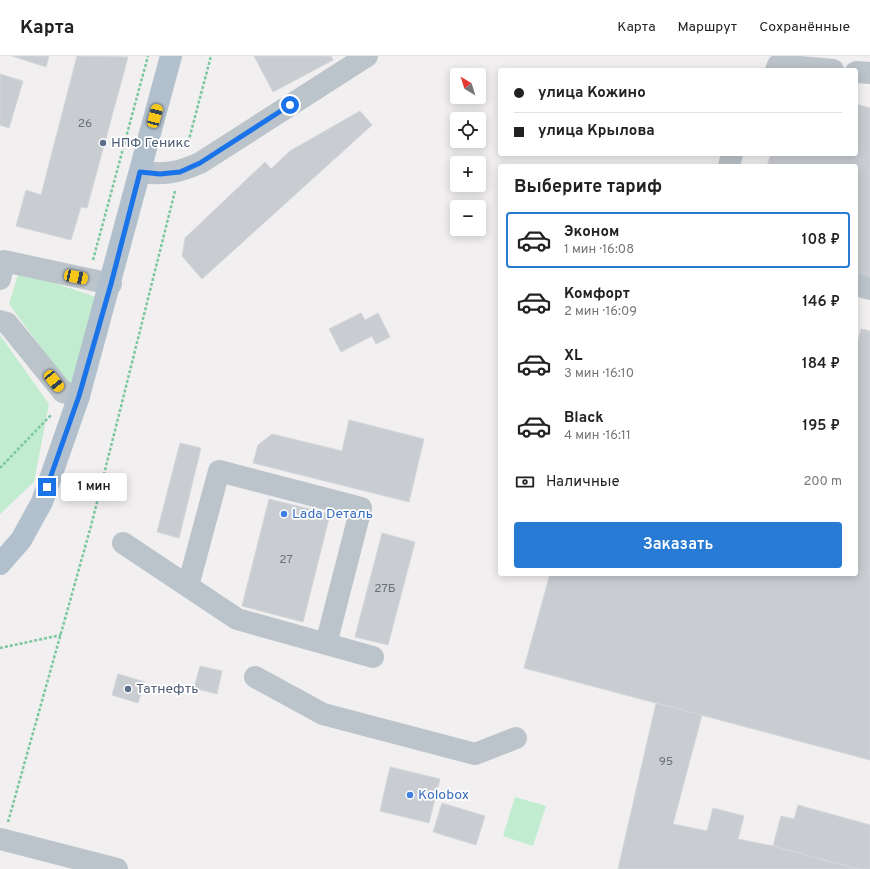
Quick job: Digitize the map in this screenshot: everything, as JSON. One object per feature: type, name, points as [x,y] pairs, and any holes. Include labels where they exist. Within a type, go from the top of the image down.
[{"type":"main road","points":[[0,564],[21,540],[42,502],[79,396],[111,284],[172,56]]},
{"type":"main road","points":[[0,541],[42,502]]},
{"type":"street","points":[[140,172],[160,174],[180,172],[200,163],[367,56]]},
{"type":"street","points":[[773,64],[813,68]]},
{"type":"street","points":[[858,72],[870,73]]},
{"type":"street","points":[[0,279],[4,261],[111,284]]},
{"type":"street","points":[[858,286],[870,289]]},
{"type":"street","points":[[0,321],[7,323],[63,392],[79,396]]},
{"type":"street","points":[[188,586],[220,471],[361,508],[326,644]]},
{"type":"street","points":[[123,543],[237,619],[373,657]]},
{"type":"street","points":[[255,677],[323,714],[474,754],[516,738]]},
{"type":"street","points":[[3,833],[118,869]]},
{"type":"path","points":[[3,833],[91,526],[210,56]]},
{"type":"path","points":[[0,648],[60,635]]},
{"type":"green space","points":[[19,271],[96,297],[70,387],[9,304]]},
{"type":"green space","points":[[0,335],[49,404],[34,482],[0,514]]},
{"type":"green space","points":[[515,797],[546,806],[533,846],[503,836]]},
{"type":"building","points":[[12,56],[49,56],[46,67]]},
{"type":"building","points":[[77,56],[128,57],[87,208],[81,207],[71,240],[16,226],[26,190],[41,195]]},
{"type":"building","points":[[254,56],[331,56],[333,60],[273,92]]},
{"type":"building","points":[[0,74],[23,81],[9,128],[0,125]]},
{"type":"building","points":[[858,105],[870,108],[870,279],[858,276],[858,164],[768,164],[770,156],[858,156]]},
{"type":"building","points":[[360,111],[372,125],[202,279],[182,256],[185,238],[265,162],[271,169],[290,151]]},
{"type":"building","points":[[361,313],[365,320],[378,313],[390,337],[376,344],[372,336],[341,352],[329,329]]},
{"type":"building","points":[[861,329],[870,331],[870,760],[524,668],[549,576],[858,576],[858,340]]},
{"type":"building","points":[[349,420],[424,439],[409,502],[253,463],[258,445],[272,434],[342,451]]},
{"type":"building","points":[[180,443],[201,448],[179,538],[157,532]]},
{"type":"building","points":[[269,499],[330,514],[303,622],[242,606]]},
{"type":"building","points":[[382,533],[415,542],[388,645],[355,637]]},
{"type":"building","points":[[200,666],[222,671],[217,694],[194,688]]},
{"type":"building","name":"Татнефть","points":[[118,674],[145,682],[138,703],[112,695]]},
{"type":"building","points":[[656,703],[702,715],[673,824],[707,831],[713,808],[744,816],[738,839],[773,846],[858,869],[618,869]]},
{"type":"building","name":"Kolobox","points":[[390,767],[440,779],[429,823],[380,811]]},
{"type":"building","points":[[442,803],[485,816],[476,845],[433,832]]},
{"type":"building","points":[[798,805],[870,825],[870,869],[858,869],[773,846],[781,816],[794,819]]},
{"type":"place","name":"НПФ Геникс","points":[[103,143]]},
{"type":"place","name":"Lada Dеталь","points":[[284,514]]},
{"type":"place","name":"Татнефть","points":[[128,689]]},
{"type":"place","name":"Kolobox","points":[[410,795]]},
{"type":"route","points":[[47,487],[79,396],[111,284],[140,172],[160,174],[180,172],[200,163],[290,105]]}]
